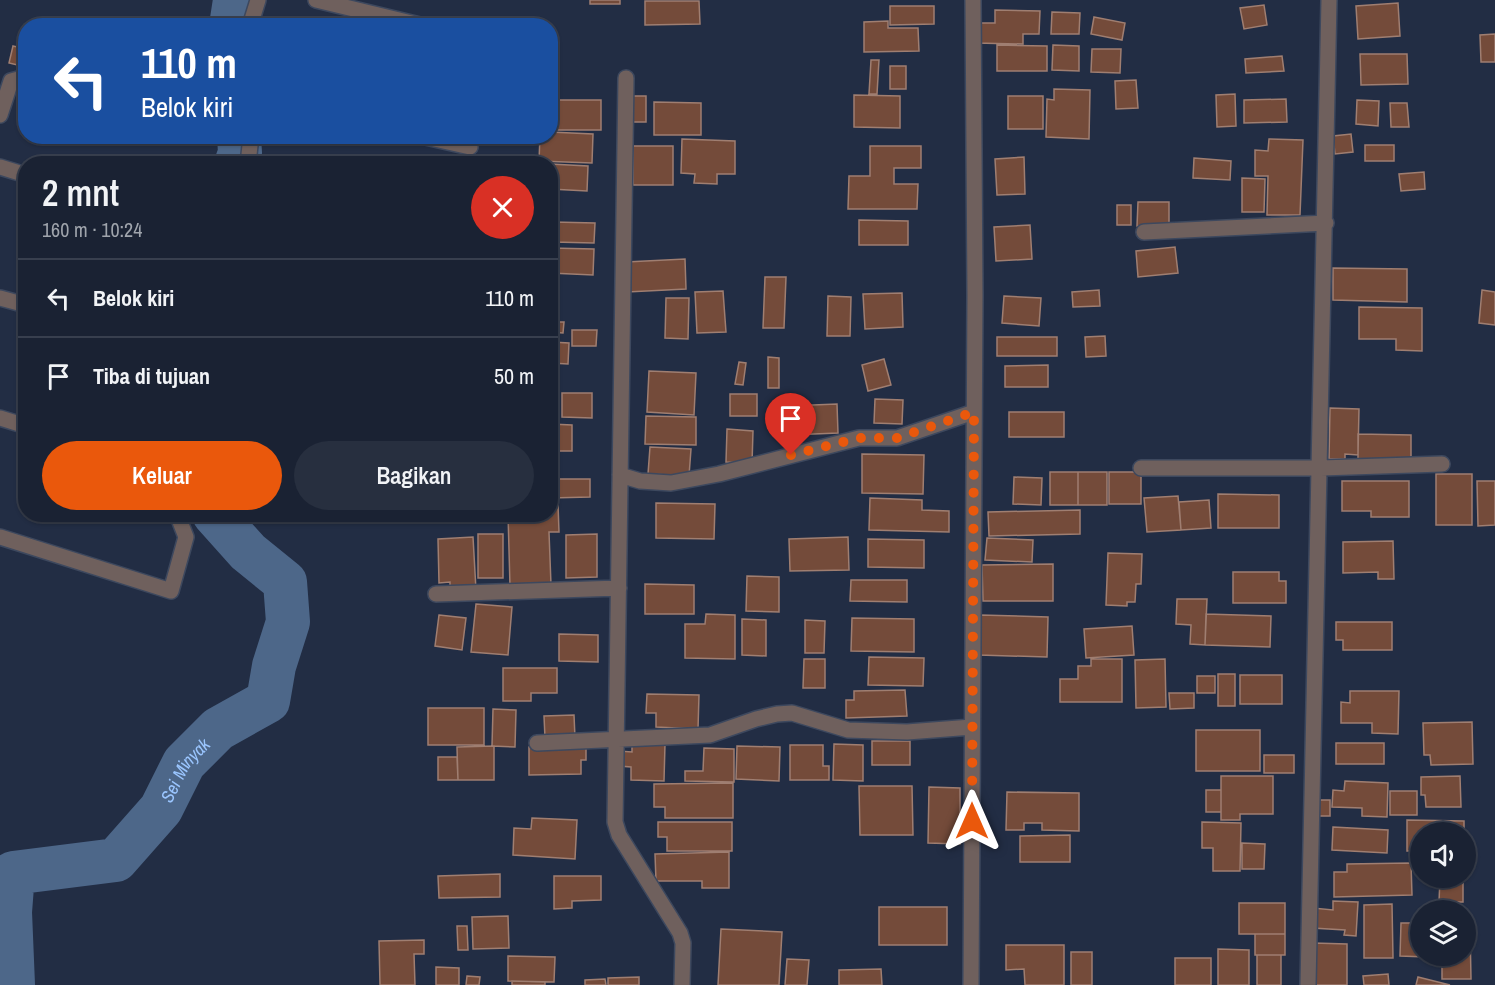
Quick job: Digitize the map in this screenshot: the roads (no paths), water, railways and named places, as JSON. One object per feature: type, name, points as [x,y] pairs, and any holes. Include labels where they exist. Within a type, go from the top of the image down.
[{"type":"street","points":[[252,18],[258,0]]},
{"type":"street","points":[[316,0],[391,18]]},
{"type":"street","points":[[971,985],[974,0]]},
{"type":"street","points":[[1308,985],[1311,773],[1321,468],[1329,0]]},
{"type":"street","points":[[626,78],[615,822],[619,835],[680,933],[683,943],[682,985]]},
{"type":"street","points":[[0,115],[11,81],[18,79]]},
{"type":"street","points":[[457,144],[470,147]]},
{"type":"street","points":[[0,167],[18,173]]},
{"type":"street","points":[[1144,232],[1326,224]]},
{"type":"street","points":[[0,298],[18,303]]},
{"type":"street","points":[[620,475],[640,481],[671,483],[719,474],[859,438],[897,438],[974,412]]},
{"type":"street","points":[[0,418],[18,424]]},
{"type":"street","points":[[1141,468],[1321,468],[1442,464]]},
{"type":"street","points":[[0,537],[171,591],[186,537],[180,522]]},
{"type":"street","points":[[436,594],[619,588]]},
{"type":"street","points":[[537,743],[710,735],[756,719],[792,713],[848,730],[908,732],[972,727]]},
{"type":"waterway","name":"Sei Minyak","points":[[232,18],[235,0]]},
{"type":"waterway","name":"Sei Minyak","points":[[239,144],[239,156]]},
{"type":"waterway","name":"Sei Minyak","points":[[13,985],[10,912],[13,873],[116,860],[161,809],[184,763],[218,729],[268,701],[274,666],[288,622],[285,582],[248,552],[221,522]]}]
